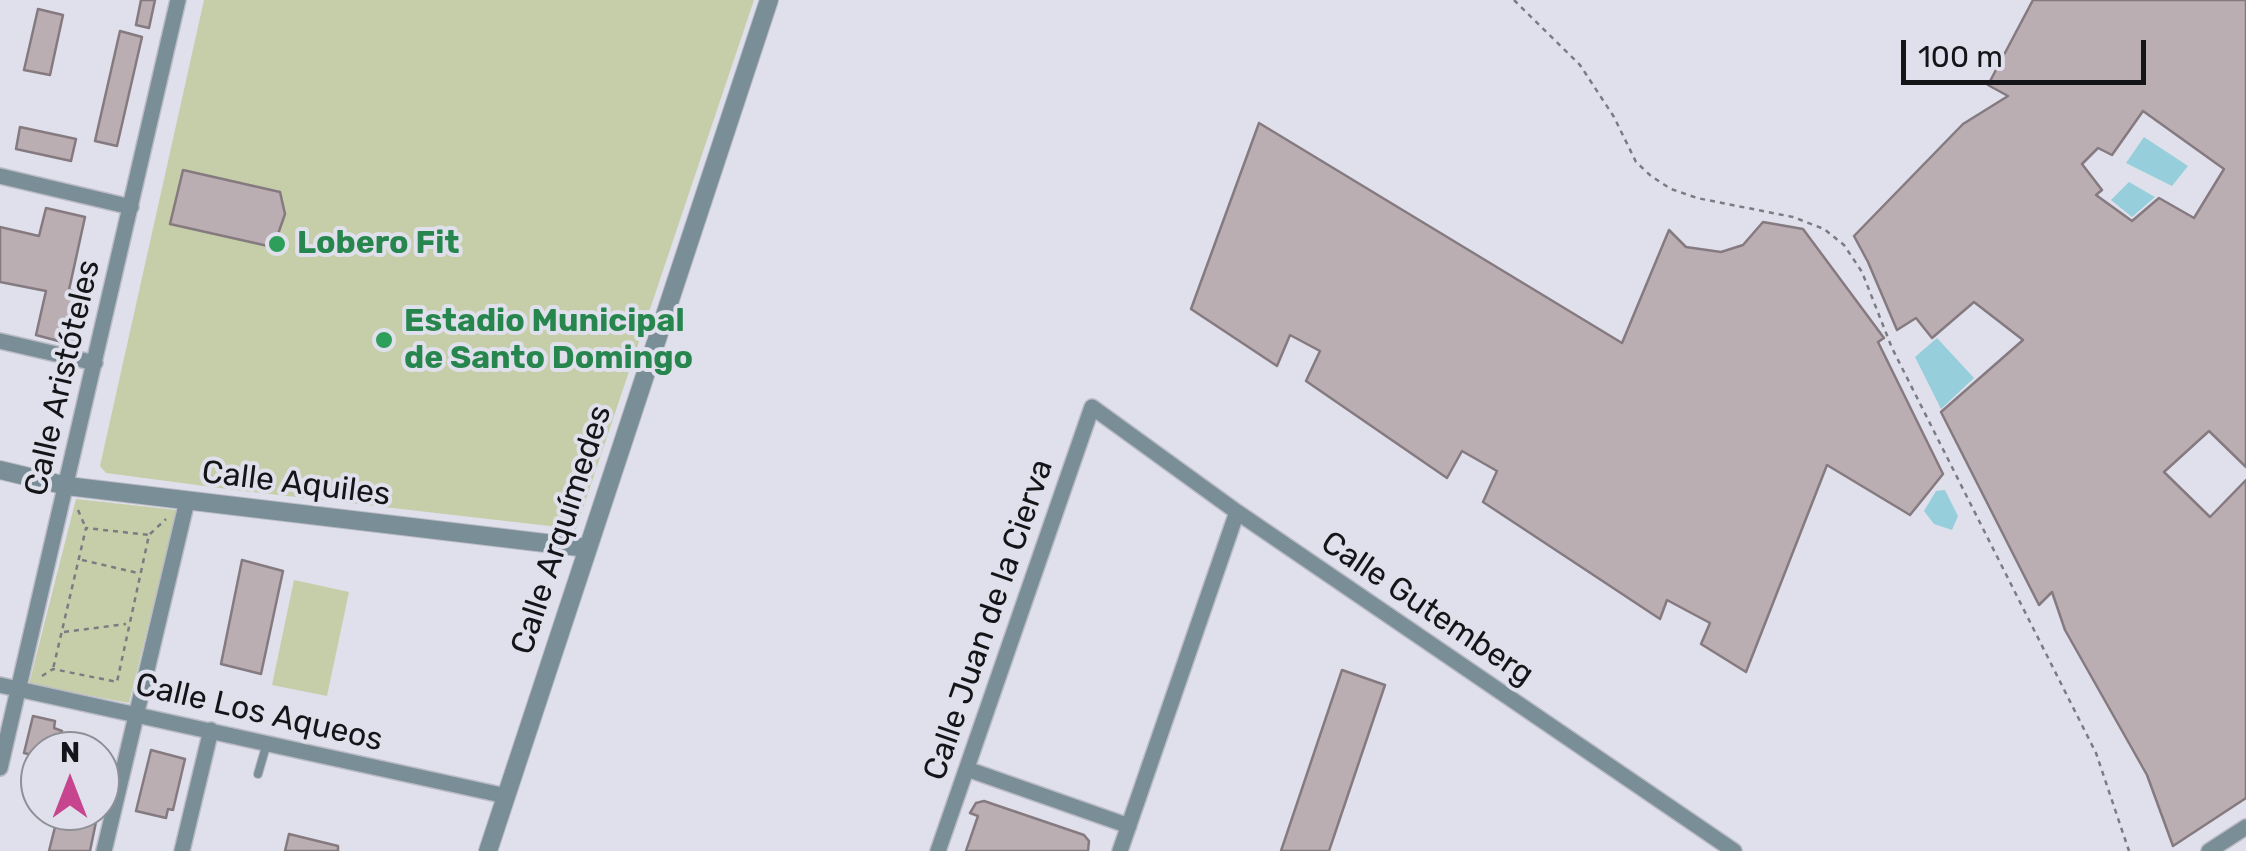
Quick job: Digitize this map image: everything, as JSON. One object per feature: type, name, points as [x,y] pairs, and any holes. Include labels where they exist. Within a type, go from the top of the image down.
[{"type":"street","name":"Calle Aristóteles","points":[[0,768],[178,0]]},
{"type":"street","name":"Calle Arquímedes","points":[[488,851],[770,0]]},
{"type":"street","points":[[0,176],[131,206]]},
{"type":"street","points":[[0,341],[95,364]]},
{"type":"street","name":"Calle Gutemberg","points":[[1092,407],[1237,512],[1734,851]]},
{"type":"street","name":"Calle Juan de la Cierva","points":[[938,851],[1092,407]]},
{"type":"street","name":"Calle Aquiles","points":[[0,470],[66,486],[587,548]]},
{"type":"street","points":[[104,851],[187,501]]},
{"type":"street","points":[[1120,851],[1237,512]]},
{"type":"street","name":"Calle Los Aqueos","points":[[0,685],[506,796]]},
{"type":"street","points":[[182,851],[211,730]]},
{"type":"street","points":[[967,769],[1129,826]]},
{"type":"street","points":[[2209,851],[2246,827]]},
{"type":"lane","points":[[258,774],[266,743]]},
{"type":"path","points":[[1514,0],[1580,65],[1614,117],[1636,162],[1651,176],[1671,189],[1697,198],[1793,217],[1824,229],[1844,245],[1862,272],[1892,348],[2096,753],[2128,851]]},
{"type":"path","points":[[19,689],[53,670],[117,682],[149,535],[86,528],[53,670]]},
{"type":"path","points":[[80,560],[140,573]]},
{"type":"path","points":[[63,632],[127,624]]},
{"type":"green space","name":"Estadio Municipal de Santo Domingo","points":[[204,0],[754,0],[576,529],[106,473],[100,466]]},
{"type":"green space","points":[[76,499],[177,510],[129,703],[29,684]]},
{"type":"green space","points":[[294,580],[349,592],[327,696],[272,685]]},
{"type":"water","points":[[2144,137],[2188,166],[2172,186],[2126,163]]},
{"type":"water","points":[[2129,182],[2155,197],[2132,217],[2111,200]]},
{"type":"water","points":[[1937,338],[1974,378],[1941,409],[1915,357]]},
{"type":"water","points":[[1945,490],[1958,516],[1952,530],[1934,524],[1924,511],[1936,491]]},
{"type":"building","points":[[141,0],[155,0],[149,28],[136,25]]},
{"type":"building","points":[[2033,0],[2246,0],[2246,467],[2209,431],[2164,472],[2210,517],[2246,480],[2246,798],[2173,846],[2147,775],[2065,630],[2052,592],[2039,605],[1941,412],[2023,340],[1974,302],[1932,338],[1916,318],[1897,330],[1854,236],[1963,124],[2008,96],[1988,85]],"holes":[[[2143,111],[2224,169],[2194,218],[2159,198],[2132,221],[2096,195],[2102,190],[2082,164],[2098,148],[2112,155]]]},
{"type":"building","points":[[38,9],[63,15],[50,75],[24,70]]},
{"type":"building","points":[[120,31],[142,37],[117,146],[95,141]]},
{"type":"building","points":[[1259,123],[1622,343],[1669,230],[1686,247],[1721,252],[1743,245],[1763,222],[1803,229],[1884,338],[1878,342],[1943,474],[1910,515],[1827,465],[1746,672],[1701,644],[1710,623],[1667,600],[1660,619],[1483,502],[1497,471],[1462,451],[1447,478],[1306,381],[1320,351],[1290,335],[1277,366],[1191,309]]},
{"type":"building","points":[[20,127],[76,139],[71,161],[16,149]]},
{"type":"building","points":[[183,170],[280,192],[285,214],[277,237],[268,246],[170,224]]},
{"type":"building","points":[[46,208],[85,217],[69,290],[88,296],[77,346],[36,335],[46,291],[0,282],[0,227],[39,236]]},
{"type":"building","points":[[242,560],[283,571],[261,674],[221,664]]},
{"type":"building","points":[[1342,670],[1385,685],[1329,851],[1281,851]]},
{"type":"building","points":[[33,716],[55,721],[54,728],[62,731],[29,731]]},
{"type":"building","points":[[151,750],[185,759],[173,810],[168,809],[166,818],[136,811]]},
{"type":"building","points":[[984,801],[1084,835],[1089,841],[1088,851],[966,851],[978,816],[970,813],[976,803]]},
{"type":"building","points":[[54,831],[94,831],[90,851],[49,851]]},
{"type":"building","points":[[289,834],[338,846],[338,851],[285,851]]},
{"type":"place","name":"Lobero Fit","points":[[277,244]]},
{"type":"place","name":"Estadio Municipal de Santo Domingo","points":[[384,340]]}]
